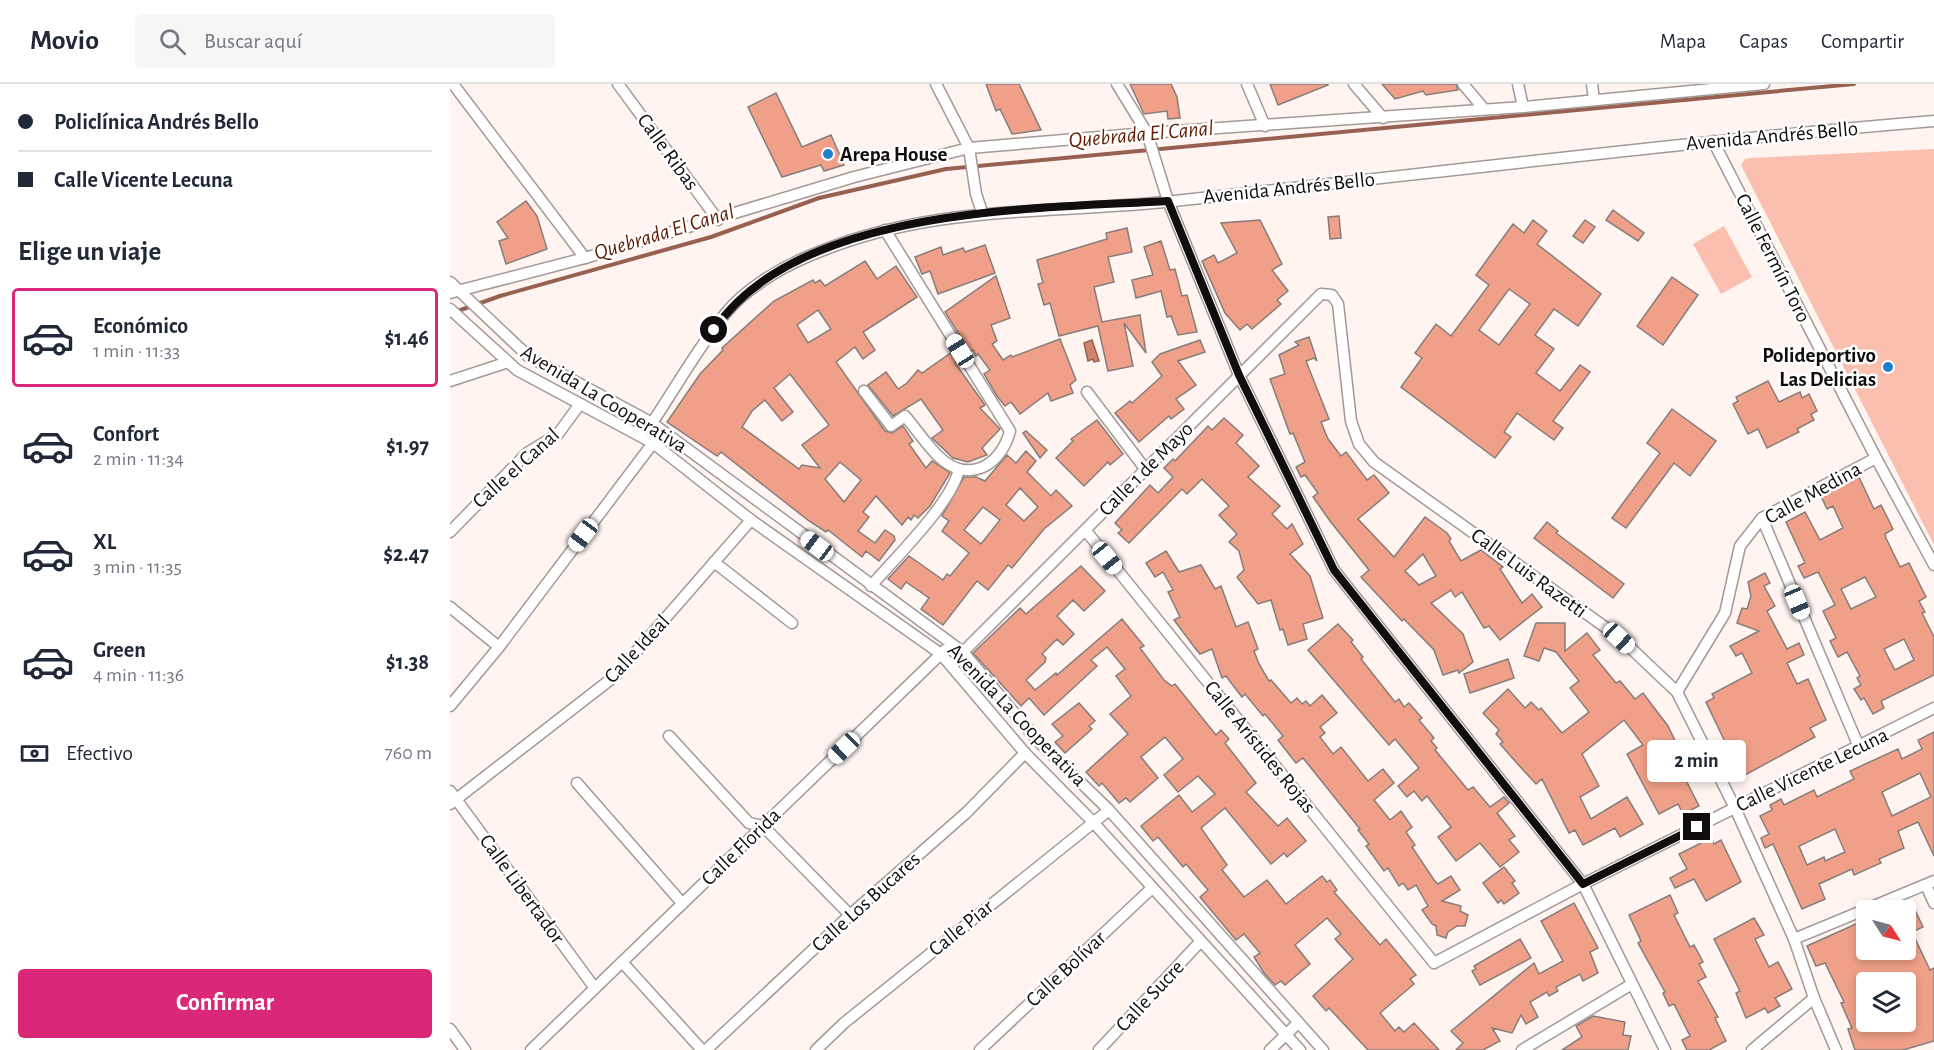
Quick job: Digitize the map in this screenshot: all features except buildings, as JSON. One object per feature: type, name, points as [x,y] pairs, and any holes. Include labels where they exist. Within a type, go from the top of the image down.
[{"type":"street","points":[[453,84],[585,258]]},
{"type":"street","points":[[936,84],[969,148],[976,194],[982,212]]},
{"type":"street","points":[[1117,84],[1147,133],[1168,201],[1239,375],[1334,570],[1583,884],[1665,1050]]},
{"type":"street","points":[[1247,84],[1265,126]]},
{"type":"street","points":[[1354,84],[1383,118]]},
{"type":"street","points":[[1463,84],[1484,109]]},
{"type":"street","points":[[1518,84],[1523,106]]},
{"type":"street","points":[[1592,84],[1594,100]]},
{"type":"street","points":[[453,289],[585,258],[718,220],[854,177],[969,148],[1147,133],[1383,118],[1764,84]]},
{"type":"street","name":"Calle Ribas","points":[[622,86],[718,220]]},
{"type":"street","name":"Avenida Andrés Bello","points":[[652,423],[726,312],[757,285],[807,256],[885,230],[927,220],[982,212],[1168,201],[1713,141],[1934,121]]},
{"type":"street","name":"Calle Fermín Toro","points":[[1713,141],[1876,458],[1934,565]]},
{"type":"street","points":[[864,391],[891,426],[905,416],[937,455],[959,469],[981,468],[990,465],[999,456],[1011,430],[885,230]]},
{"type":"street","name":"Avenida La Cooperativa","points":[[453,289],[528,356],[652,423],[963,652],[1038,741],[1109,810],[1323,1050]]},
{"type":"street","name":"Calle 1 de Mayo","points":[[963,652],[1321,294],[1332,295]]},
{"type":"street","name":"Calle Luis Razetti","points":[[1332,295],[1338,304],[1352,421],[1359,444],[1366,453],[1374,462],[1619,638],[1677,692],[1735,808],[1794,939],[1814,998],[1836,1050]]},
{"type":"street","name":"Avenida La Cooperativa","points":[[450,309],[508,362],[653,443],[751,520],[941,654],[1025,753],[1093,822],[1300,1050]]},
{"type":"street","points":[[450,381],[508,362]]},
{"type":"street","points":[[1087,392],[1146,470]]},
{"type":"street","name":"Calle el Canal","points":[[450,532],[527,453],[558,434],[580,404]]},
{"type":"street","points":[[450,706],[499,647],[653,443],[652,423]]},
{"type":"street","name":"Calle Medina","points":[[1677,692],[1725,613],[1740,546],[1762,518],[1876,458]]},
{"type":"street","points":[[871,586],[941,504],[956,483],[959,469]]},
{"type":"street","points":[[1762,518],[1859,747]]},
{"type":"street","name":"Calle Ideal","points":[[452,798],[615,676],[751,520]]},
{"type":"street","name":"Calle Arístides Rojas","points":[[1086,531],[1434,963]]},
{"type":"street","points":[[714,562],[792,623]]},
{"type":"street","points":[[450,607],[499,647]]},
{"type":"street","name":"Calle Florida","points":[[531,1050],[950,643]]},
{"type":"street","name":"Calle Vicente Lecuna","points":[[1434,963],[1583,884],[1934,708]]},
{"type":"street","points":[[669,736],[749,822],[763,826],[849,915]]},
{"type":"street","name":"Calle Los Bucares","points":[[704,1050],[849,915],[966,813],[1025,753]]},
{"type":"street","points":[[578,783],[682,903]]},
{"type":"street","name":"Calle Libertador","points":[[452,798],[594,987]]},
{"type":"street","name":"Calle Piar","points":[[816,1050],[844,1023],[1109,810]]},
{"type":"street","points":[[1794,939],[1930,883],[1934,903]]},
{"type":"street","name":"Calle Bolívar","points":[[980,1050],[1152,888]]},
{"type":"street","name":"Calle Sucre","points":[[1099,1050],[1200,942]]},
{"type":"street","points":[[622,962],[704,1050]]},
{"type":"street","points":[[1522,1050],[1632,984]]},
{"type":"street","points":[[1752,1050],[1814,998]]},
{"type":"street","points":[[1270,1050],[1298,1024]]},
{"type":"street","points":[[450,1029],[465,1050]]},
{"type":"shaded area","name":"Polideportivo Las Delicias","points":[[1934,149],[1934,545],[1741,165],[1745,159],[1752,158]]},
{"type":"shaded area","points":[[1724,226],[1752,277],[1721,294],[1693,244]]},
{"type":"shaded area","points":[[1092,340],[1099,361],[1094,362],[1093,359],[1088,361],[1084,343]]},
{"type":"waterway","name":"Quebrada El Canal","points":[[455,312],[500,296],[711,237],[819,198],[946,169],[1854,84]]},
{"type":"place","name":"Arepa House","points":[[828,154]]},
{"type":"place","name":"Polideportivo Las Delicias","points":[[1888,367]]},
{"type":"route","points":[[714,330],[726,312],[757,285],[807,256],[866,236],[927,220],[982,212],[1168,201],[1239,375],[1334,570],[1583,884],[1697,827]]}]
